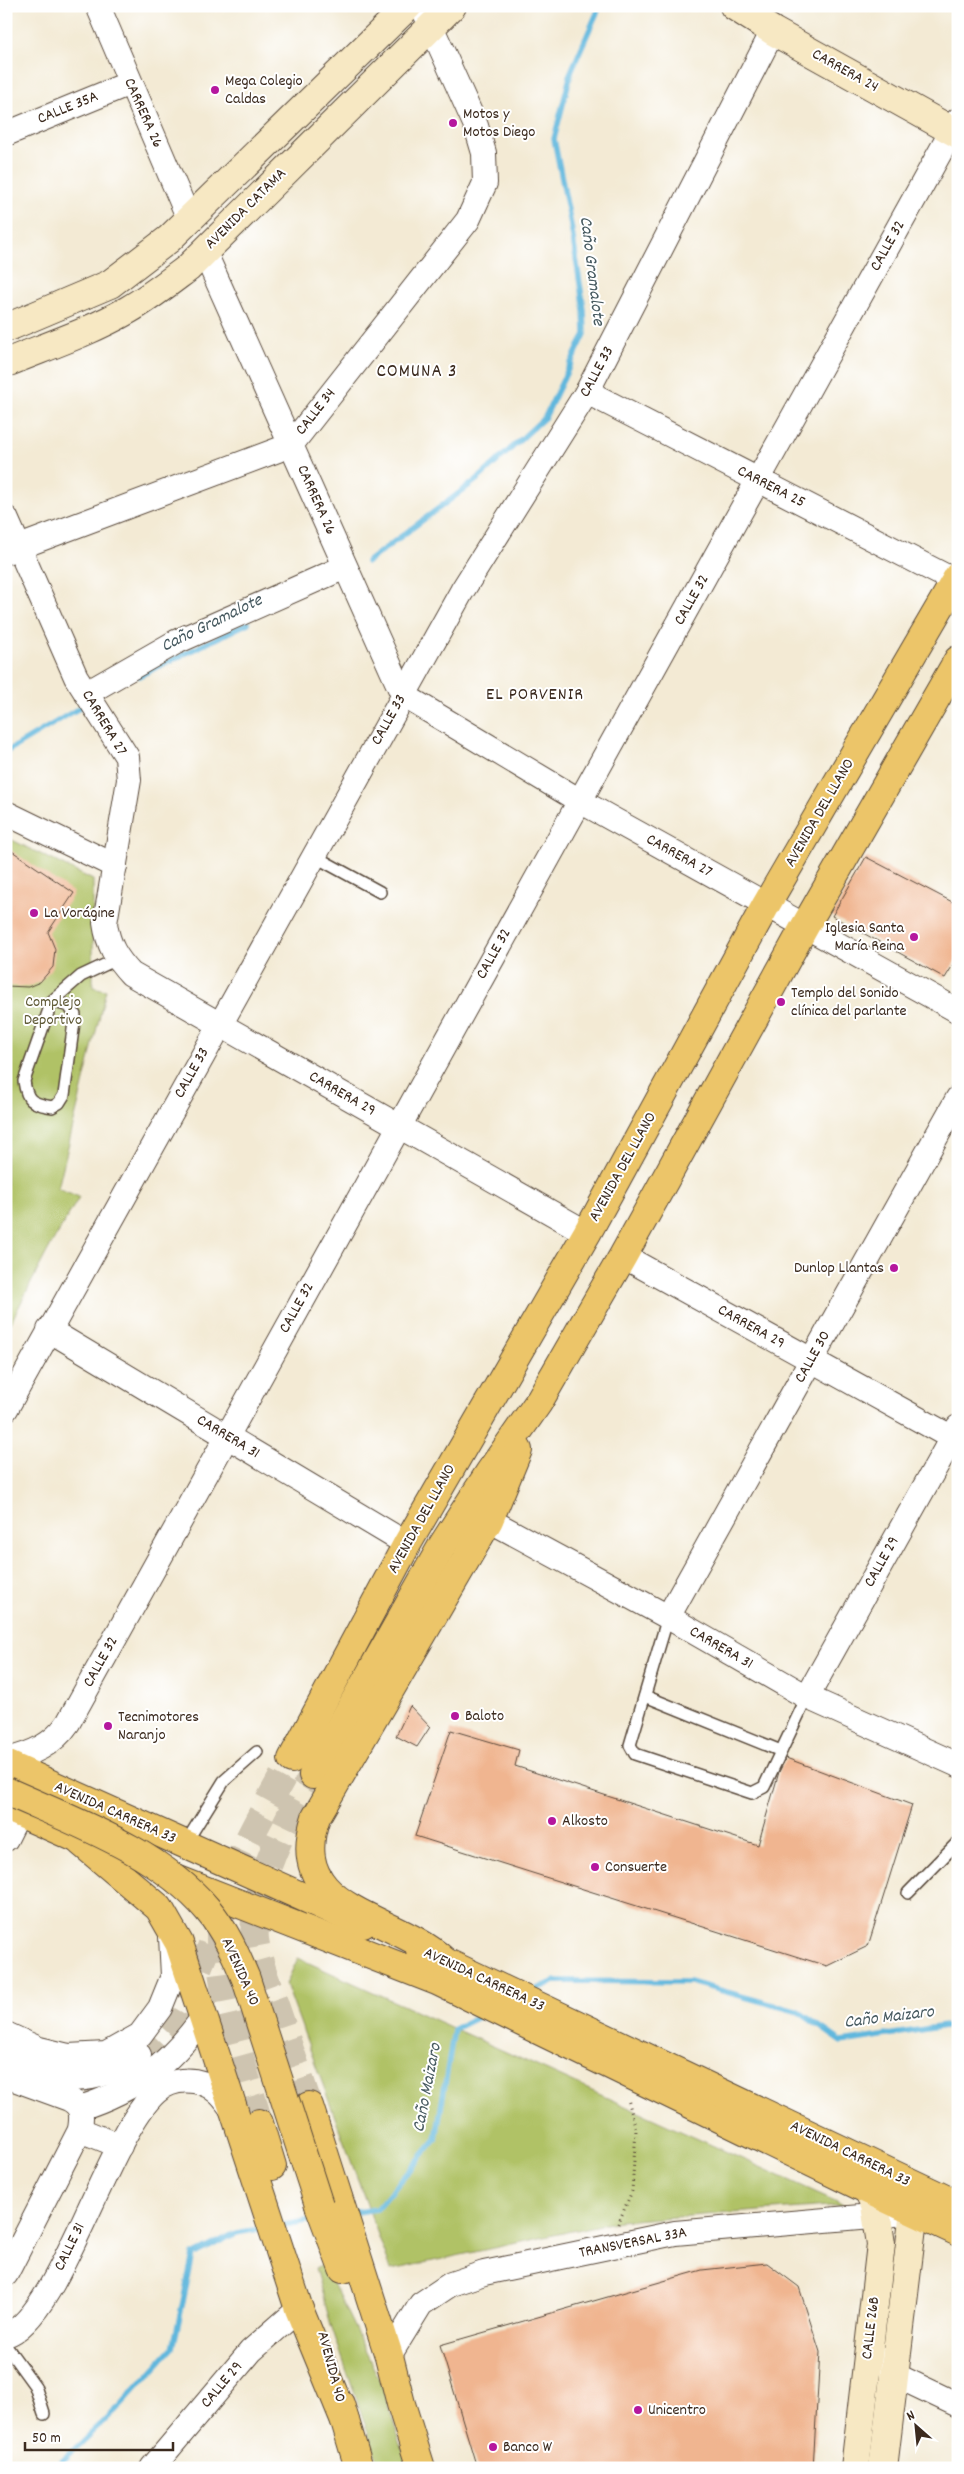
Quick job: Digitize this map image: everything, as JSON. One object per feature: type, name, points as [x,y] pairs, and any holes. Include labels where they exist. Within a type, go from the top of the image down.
[{"type":"main road","name":"AVENIDA CATAMA","points":[[6,328],[110,284],[169,240],[408,6]]},
{"type":"main road","name":"AVENIDA CATAMA","points":[[6,362],[104,323],[168,283],[204,251],[426,16],[452,6]]},
{"type":"main road","name":"CARRERA 24","points":[[734,6],[773,31],[956,128]]},
{"type":"main road","name":"AVENIDA DEL LLANO","points":[[956,579],[766,905],[587,1233],[407,1544],[303,1767],[489,1473],[538,1403],[623,1256],[805,926],[958,660]]},
{"type":"main road","points":[[443,1960],[428,1946],[347,1906],[333,1896],[316,1873],[310,1851],[310,1840],[316,1817],[489,1520],[538,1403]]},
{"type":"main road","name":"AVENIDA CARRERA 33","points":[[6,1762],[443,1960],[487,1993],[508,2015],[958,2232]]},
{"type":"main road","name":"AVENIDA CARRERA 33","points":[[10,1804],[81,1842],[437,1981],[533,2003],[958,2205]]},
{"type":"main road","name":"AVENIDA 40","points":[[10,1804],[140,1852],[172,1877],[208,1910],[232,1946],[333,2214],[389,2356],[401,2404],[421,2468]]},
{"type":"main road","points":[[81,1842],[159,1908],[179,1943],[204,2016],[248,2120],[287,2245],[299,2309],[345,2421]]},
{"type":"main road","name":"AVENIDA 40","points":[[309,2106],[333,2214],[359,2311],[401,2404]]},
{"type":"main road","name":"CALLE 26B","points":[[855,2468],[881,2244],[876,2205],[868,2190]]},
{"type":"main road","name":"CALLE 26B","points":[[883,2468],[914,2211]]},
{"type":"main road","name":"AVENIDA 40","points":[[287,2245],[359,2468]]},
{"type":"street","name":"CARRERA 26","points":[[98,6],[189,219]]},
{"type":"street","name":"CALLE 34","points":[[12,550],[291,445],[468,220],[485,183],[484,153],[481,139],[426,16]]},
{"type":"street","name":"CALLE 33","points":[[6,1409],[462,591],[587,392],[773,31]]},
{"type":"street","name":"CALLE 35A","points":[[6,134],[130,83]]},
{"type":"street","name":"CALLE 32","points":[[6,1762],[28,1755],[50,1743],[63,1730],[758,480],[956,128]]},
{"type":"street","name":"CARRERA 26","points":[[204,251],[403,695]]},
{"type":"street","name":"CARRERA 25","points":[[587,392],[956,579]]},
{"type":"street","name":"CARRERA 27","points":[[6,518],[12,550],[65,655],[127,757],[129,780],[104,923],[113,951]]},
{"type":"street","points":[[87,693],[176,642],[345,567]]},
{"type":"street","name":"CARRERA 27","points":[[403,695],[580,801],[958,1011]]},
{"type":"street","points":[[6,813],[114,866]]},
{"type":"street","name":"CARRERA 29","points":[[113,951],[131,974],[587,1233]]},
{"type":"street","name":"CALLE 30","points":[[668,1617],[958,1098]]},
{"type":"street","name":"CARRERA 29","points":[[623,1256],[811,1360],[956,1435]]},
{"type":"street","name":"CARRERA 31","points":[[49,1330],[407,1544]]},
{"type":"street","name":"CALLE 29","points":[[807,1696],[956,1435]]},
{"type":"street","name":"CARRERA 31","points":[[489,1520],[668,1617],[807,1696],[957,1762]]},
{"type":"street","points":[[6,1839],[10,1804]]},
{"type":"street","points":[[6,2034],[39,2049],[68,2056],[106,2054],[140,2034],[160,2008],[173,1976],[170,1925]]},
{"type":"street","points":[[6,2274],[80,2119],[151,2074],[189,2038],[204,2016]]},
{"type":"street","points":[[6,2059],[35,2073],[66,2079],[97,2076],[112,2072],[139,2055]]},
{"type":"street","points":[[6,2076],[69,2099],[80,2119],[120,2146]]},
{"type":"street","name":"CALLE 31","points":[[6,2335],[18,2330],[41,2306],[120,2146],[152,2096],[165,2086],[179,2081],[195,2081],[210,2086],[248,2120]]},
{"type":"street","name":"TRANSVERSAL 33A","points":[[389,2356],[422,2304],[450,2284],[484,2273],[675,2233],[878,2216],[914,2211]]},
{"type":"street","name":"CALLE 29","points":[[152,2468],[251,2351],[299,2309]]},
{"type":"street","points":[[870,2342],[895,2375],[958,2405]]},
{"type":"lane","points":[[314,856],[380,892]]},
{"type":"lane","points":[[52,1001],[69,1006],[75,1015],[64,1094],[59,1103],[52,1107],[33,1103],[26,1094],[24,1081],[52,1001],[113,951]]},
{"type":"lane","points":[[668,1617],[630,1745],[636,1754],[752,1793],[764,1787],[807,1696]]},
{"type":"lane","points":[[645,1696],[781,1752]]},
{"type":"lane","points":[[185,1844],[224,1781],[257,1752]]},
{"type":"lane","points":[[908,1893],[958,1842]]},
{"type":"lane","points":[[6,2346],[35,2386],[44,2414]]},
{"type":"path","points":[[608,2247],[632,2191],[636,2130],[621,2071]]},
{"type":"green space","name":"Complejo Deportivo","points":[[6,837],[93,880],[93,987],[106,990],[58,1188],[79,1197],[47,1252],[6,1332]]},
{"type":"green space","points":[[298,1958],[844,2205],[619,2221],[391,2270],[286,1984]]},
{"type":"green space","points":[[321,2265],[330,2277],[379,2379],[409,2468],[380,2468],[331,2325],[315,2268]]},
{"type":"building","name":"La Vorágine","points":[[6,847],[74,893],[48,932],[55,949],[53,967],[40,982],[28,987],[6,986]]},
{"type":"building","name":"Iglesia Santa María Reina","points":[[866,857],[958,905],[958,957],[945,978],[832,916]]},
{"type":"building","points":[[410,1706],[430,1727],[417,1747],[396,1736]]},
{"type":"building","name":"Alkosto","points":[[451,1730],[519,1750],[515,1766],[758,1845],[779,1772],[786,1758],[912,1805],[868,1946],[827,1966],[415,1836]]},
{"type":"building","name":"Unicentro","points":[[767,2263],[799,2287],[820,2352],[813,2468],[477,2468],[440,2345],[702,2270]]},
{"type":"waterway","name":"Caño Gramalote","points":[[569,76],[600,6]]},
{"type":"waterway","name":"Caño Gramalote","points":[[367,562],[479,478],[545,417],[585,334],[584,310],[571,225],[554,139],[571,73]]},
{"type":"waterway","name":"Caño Gramalote","points":[[139,676],[248,623]]},
{"type":"waterway","name":"Caño Gramalote","points":[[6,752],[86,704]]},
{"type":"waterway","name":"Caño Maizaro","points":[[531,1992],[555,1981],[690,1982],[799,2012],[842,2042],[958,2024]]},
{"type":"waterway","name":"Caño Maizaro","points":[[350,2213],[377,2209],[436,2139],[454,2029],[484,2014]]},
{"type":"waterway","name":"Caño Maizaro","points":[[279,2226],[317,2219]]},
{"type":"waterway","name":"Caño Maizaro","points":[[55,2468],[120,2406],[173,2348],[193,2255],[236,2233],[265,2228]]},
{"type":"tunnel","points":[[259,2123],[225,1991],[221,1964],[220,1938],[222,1915],[227,1894],[242,1854],[292,1759]]},
{"type":"tunnel","points":[[309,2106],[260,1962],[256,1946],[255,1926],[257,1904],[271,1858],[292,1813],[313,1775]]},
{"type":"tunnel","points":[[139,2055],[177,2014],[191,1990],[222,1916]]},
{"type":"place","name":"Mega Colegio Caldas","points":[[215,90]]},
{"type":"place","name":"Motos y Motos Diego","points":[[453,123]]},
{"type":"place","name":"La Vorágine","points":[[34,913]]},
{"type":"place","name":"Iglesia Santa María Reina","points":[[914,937]]},
{"type":"place","name":"Templo del Sonido clínica del parlante","points":[[781,1002]]},
{"type":"place","name":"Dunlop Llantas","points":[[894,1268]]},
{"type":"place","name":"Baloto","points":[[455,1716]]},
{"type":"place","name":"Tecnimotores Naranjo","points":[[108,1726]]},
{"type":"place","name":"Alkosto","points":[[552,1821]]},
{"type":"place","name":"Consuerte","points":[[595,1867]]},
{"type":"place","name":"Unicentro","points":[[638,2410]]},
{"type":"place","name":"Banco W","points":[[493,2447]]},
{"type":"district","name":"COMUNA 3","points":[[417,372]]},
{"type":"district","name":"EL PORVENIR","points":[[535,695]]}]
